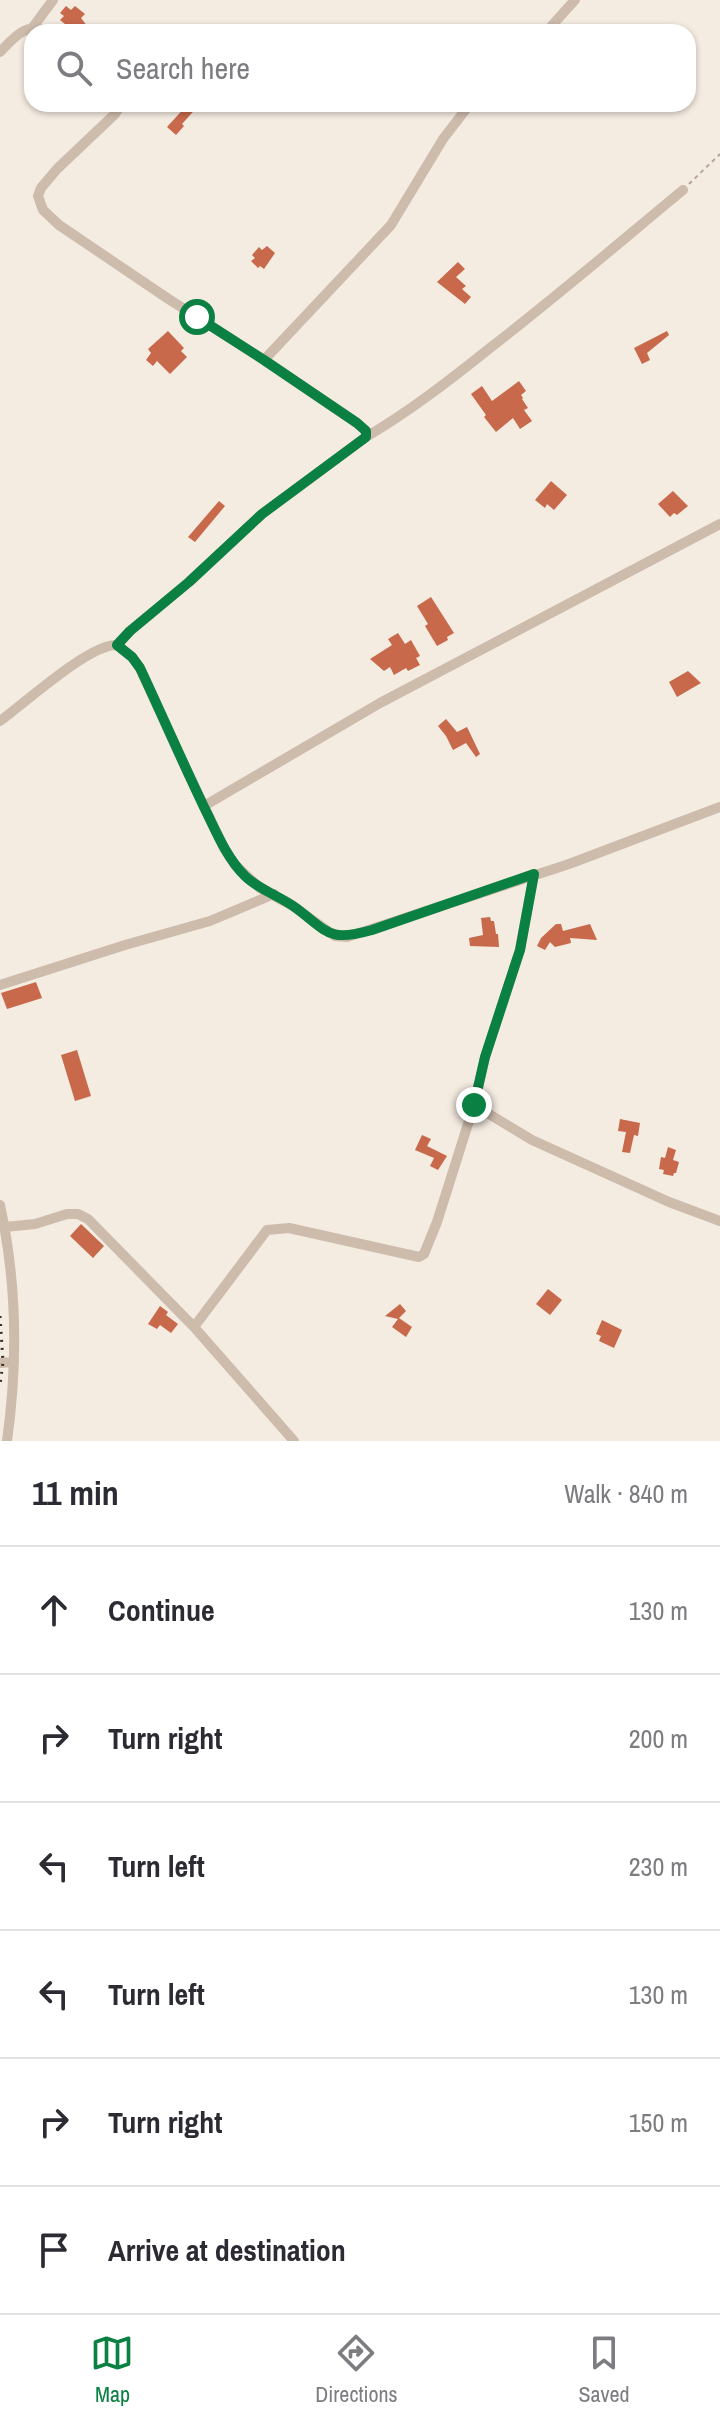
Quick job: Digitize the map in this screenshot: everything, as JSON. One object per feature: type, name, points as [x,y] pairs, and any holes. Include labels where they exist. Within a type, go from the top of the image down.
[{"type":"street","points":[[35,24],[53,0]]},
{"type":"street","points":[[553,24],[575,0]]},
{"type":"street","points":[[0,52],[24,30]]},
{"type":"street","points":[[116,112],[47,179],[38,196],[43,210],[90,247],[357,423],[366,431],[366,437]]},
{"type":"street","points":[[264,360],[391,225],[443,139],[464,112]]},
{"type":"street","points":[[117,645],[262,514],[366,437],[448,382],[683,190]]},
{"type":"street","points":[[204,806],[380,703],[720,524]]},
{"type":"street","points":[[0,721],[90,653],[117,645],[140,668],[235,865],[253,883],[335,936],[347,937],[607,850],[720,807]]},
{"type":"street","points":[[194,1327],[267,1230],[289,1228],[389,1252],[419,1257],[424,1254],[474,1105],[485,1057],[520,950],[534,874]]},
{"type":"street","points":[[0,985],[210,921],[274,894]]},
{"type":"street","points":[[474,1105],[532,1140],[669,1202],[720,1221]]},
{"type":"street","points":[[0,1205],[13,1289],[13,1400],[7,1441]]},
{"type":"street","points":[[5,1227],[78,1214],[100,1229],[194,1327],[294,1441]]},
{"type":"street","points":[[0,1363],[14,1362]]},
{"type":"path","points":[[683,190],[720,154]]},
{"type":"building","points":[[66,6],[71,10],[75,6],[85,14],[81,18],[86,24],[65,24],[60,20],[64,16],[60,13]]},
{"type":"building","points":[[181,112],[193,112],[176,135],[167,127]]},
{"type":"building","points":[[267,246],[275,253],[264,269],[258,268],[251,261],[255,258],[252,255],[259,247],[262,250]]},
{"type":"building","points":[[458,262],[465,269],[456,277],[466,286],[462,289],[471,297],[465,304],[437,282]]},
{"type":"building","points":[[168,331],[184,348],[181,351],[187,357],[170,374],[157,361],[153,366],[146,360],[151,353],[148,349]]},
{"type":"building","points":[[667,331],[669,335],[647,353],[650,360],[642,364],[634,348]]},
{"type":"building","points":[[519,381],[526,391],[521,395],[528,408],[524,410],[532,421],[520,429],[513,418],[496,432],[471,394],[482,386],[492,401]]},
{"type":"building","points":[[551,481],[567,495],[554,510],[547,504],[545,508],[535,500]]},
{"type":"building","points":[[673,491],[688,506],[670,517],[658,504]]},
{"type":"building","points":[[219,501],[225,506],[195,542],[188,537]]},
{"type":"building","points":[[431,597],[454,633],[437,646],[417,606]]},
{"type":"building","points":[[398,633],[405,644],[411,640],[420,656],[416,658],[420,665],[394,675],[390,667],[384,671],[370,659],[392,645],[388,639]]},
{"type":"building","points":[[688,671],[701,683],[677,697],[669,682]]},
{"type":"building","points":[[446,719],[457,732],[467,727],[480,754],[476,757],[466,743],[453,750],[438,726]]},
{"type":"building","points":[[490,917],[498,934],[499,947],[470,946],[469,938],[483,935],[481,918]]},
{"type":"building","points":[[556,924],[561,924],[563,931],[590,924],[597,940],[570,938],[571,943],[555,947],[550,942],[545,950],[537,946]]},
{"type":"building","points":[[36,982],[42,998],[7,1009],[1,993]]},
{"type":"building","points":[[77,1050],[91,1096],[75,1101],[61,1055]]},
{"type":"building","points":[[620,1119],[640,1123],[630,1153],[622,1152],[626,1132],[618,1131]]},
{"type":"building","points":[[422,1135],[431,1139],[427,1146],[447,1156],[438,1170],[430,1166],[434,1158],[415,1150]]},
{"type":"building","points":[[668,1147],[676,1150],[673,1160],[679,1162],[673,1176],[663,1174],[664,1170],[659,1169],[661,1157],[665,1158]]},
{"type":"building","points":[[81,1224],[104,1246],[93,1258],[70,1236]]},
{"type":"building","points":[[548,1289],[562,1300],[550,1315],[536,1304]]},
{"type":"building","points":[[400,1304],[406,1311],[399,1318],[412,1327],[406,1337],[392,1327],[398,1319],[385,1316]]},
{"type":"building","points":[[160,1306],[178,1324],[171,1333],[160,1325],[157,1329],[148,1324]]},
{"type":"building","points":[[602,1320],[622,1330],[614,1348],[599,1341],[601,1336],[596,1334]]},
{"type":"railway","points":[[0,1316],[3,1362],[0,1385]]},
{"type":"route","points":[[197,317],[357,423],[367,433],[364,440],[243,530],[117,645],[140,668],[224,848],[235,865],[260,888],[293,906],[335,936],[347,937],[372,930],[534,874],[520,950],[485,1057],[474,1105]]}]
